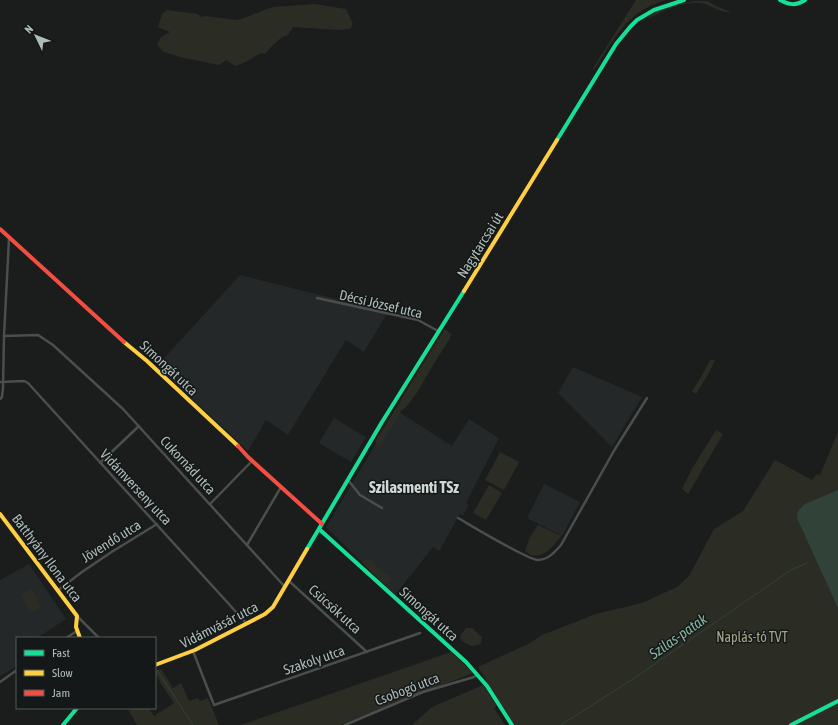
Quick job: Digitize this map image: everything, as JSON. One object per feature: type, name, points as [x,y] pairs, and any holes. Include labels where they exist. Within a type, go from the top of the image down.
[{"type":"main road","name":"Nagytarcsai út","points":[[319,529],[382,422],[622,36],[642,16],[654,9],[684,0]]},
{"type":"main road","points":[[780,0],[793,5],[805,0]]},
{"type":"main road","name":"Simongát utca","points":[[0,229],[113,333],[147,361],[238,446],[252,461],[322,524]]},
{"type":"main road","name":"Batthyány Ilona utca","points":[[0,514],[77,616],[76,625],[80,637]]},
{"type":"main road","name":"Simongát utca","points":[[319,529],[478,674],[512,725]]},
{"type":"main road","name":"Vidámvásár utca","points":[[156,665],[193,651],[247,624],[270,610],[285,588],[319,529]]},
{"type":"main road","points":[[791,725],[838,701]]},
{"type":"main road","points":[[63,725],[76,709]]},
{"type":"street","points":[[0,399],[2,397],[3,388],[1,382],[9,238]]},
{"type":"street","name":"Décsi József utca","points":[[317,298],[418,320],[439,332]]},
{"type":"street","name":"Cukornád utca","points":[[4,336],[38,335],[53,345],[71,361],[123,409],[285,588]]},
{"type":"street","name":"Vidámverseny utca","points":[[1,382],[28,382],[247,624]]},
{"type":"street","points":[[458,518],[524,555],[537,560],[554,553],[561,545],[615,449],[647,398]]},
{"type":"street","points":[[100,463],[139,426]]},
{"type":"street","points":[[210,504],[252,461]]},
{"type":"street","points":[[348,480],[360,495],[382,508]]},
{"type":"street","points":[[247,546],[282,487]]},
{"type":"street","name":"Jövendő utca","points":[[57,591],[110,553],[157,524]]},
{"type":"street","name":"Csücsök utca","points":[[289,581],[367,652]]},
{"type":"street","points":[[77,616],[98,637]]},
{"type":"street","points":[[68,637],[77,631]]},
{"type":"street","name":"Szakoly utca","points":[[193,651],[214,705],[420,633]]},
{"type":"street","points":[[0,682],[16,671]]},
{"type":"street","name":"Csobogó utca","points":[[345,725],[423,692],[474,677],[478,674]]},
{"type":"shaded area","points":[[240,275],[388,312],[364,352],[346,340],[288,435],[266,420],[248,451],[157,366]]},
{"type":"shaded area","points":[[573,367],[642,397],[612,447],[558,393]]},
{"type":"shaded area","points":[[396,410],[452,446],[469,419],[499,438],[466,503],[469,505],[463,516],[460,514],[439,551],[433,547],[395,595],[326,527]]},
{"type":"shaded area","points":[[334,418],[366,437],[351,462],[319,443]]},
{"type":"shaded area","points":[[544,484],[580,502],[562,536],[527,518]]},
{"type":"shaded area","points":[[838,490],[838,608],[797,518],[798,511],[805,504]]},
{"type":"shaded area","points":[[29,564],[66,619],[39,637],[16,637],[16,667],[0,676],[0,580]]},
{"type":"green space","points":[[636,0],[666,0],[648,7],[631,19],[617,34],[594,70],[593,68]]},
{"type":"green space","points":[[695,1],[708,1],[731,12],[722,11],[701,3],[694,3],[673,7],[647,19],[663,8]]},
{"type":"green space","points":[[315,4],[346,9],[353,24],[350,29],[338,30],[293,27],[288,35],[281,38],[265,54],[261,53],[246,62],[235,66],[226,60],[219,65],[180,57],[164,52],[157,45],[161,37],[170,32],[158,27],[162,14],[167,10],[198,14],[201,17],[205,16],[238,20],[273,7]]},
{"type":"green space","points":[[444,330],[451,334],[450,338],[416,394],[401,411],[380,446],[375,442]]},
{"type":"green space","points":[[710,360],[715,360],[696,394],[692,391]]},
{"type":"green space","points":[[716,430],[723,434],[688,494],[682,489],[693,467]]},
{"type":"green space","name":"Naplás-tó TVT","points":[[838,432],[838,725],[515,725],[486,682],[486,679],[478,667],[530,643],[542,635],[596,614],[642,603],[677,587],[689,576],[714,529],[743,511],[775,460],[812,480],[817,474],[820,475]]},
{"type":"green space","points":[[500,452],[519,462],[504,490],[485,480]]},
{"type":"green space","points":[[489,485],[502,493],[486,520],[473,513]]},
{"type":"green space","points":[[538,525],[561,536],[545,553],[535,556],[530,555],[525,551],[530,537]]},
{"type":"green space","points":[[366,559],[372,560],[382,572],[389,574],[391,581],[384,584],[362,563]]},
{"type":"green space","points":[[32,589],[41,608],[30,613],[21,594]]},
{"type":"green space","points":[[466,628],[472,628],[482,637],[481,643],[473,646],[468,645],[461,640],[460,636]]},
{"type":"green space","points":[[451,652],[473,673],[340,725],[241,725]]},
{"type":"green space","points":[[161,669],[173,688],[181,683],[189,701],[198,698],[200,701],[208,698],[219,725],[137,725],[129,711],[132,709],[149,709],[154,716],[174,703],[156,676],[156,671]]},
{"type":"green space","points":[[483,685],[497,706],[494,708],[505,725],[412,725],[432,707]]},
{"type":"waterway","name":"Szilas-patak","points":[[561,725],[636,677],[791,570],[807,563]]},
{"type":"waterway","points":[[157,670],[193,725]]},
{"type":"traffic: fast","points":[[557,140],[616,44],[630,27],[637,20],[654,10],[684,0]]},
{"type":"traffic: fast","points":[[780,0],[792,4],[805,0]]},
{"type":"traffic: fast","points":[[307,549],[382,422],[464,291]]},
{"type":"traffic: fast","points":[[319,529],[466,662],[487,686],[512,725]]},
{"type":"traffic: fast","points":[[791,725],[838,701]]},
{"type":"traffic: fast","points":[[63,725],[76,709]]},
{"type":"traffic: slow","points":[[464,291],[557,140]]},
{"type":"traffic: slow","points":[[124,342],[147,361],[238,446]]},
{"type":"traffic: slow","points":[[0,514],[77,616],[76,627],[80,637]]},
{"type":"traffic: slow","points":[[156,665],[195,650],[265,614],[273,607],[307,549]]},
{"type":"traffic: jam","points":[[0,229],[124,342]]},
{"type":"traffic: jam","points":[[238,446],[248,457],[322,524]]},
{"type":"district","name":"Szilasmenti TSz","points":[[414,487]]}]
